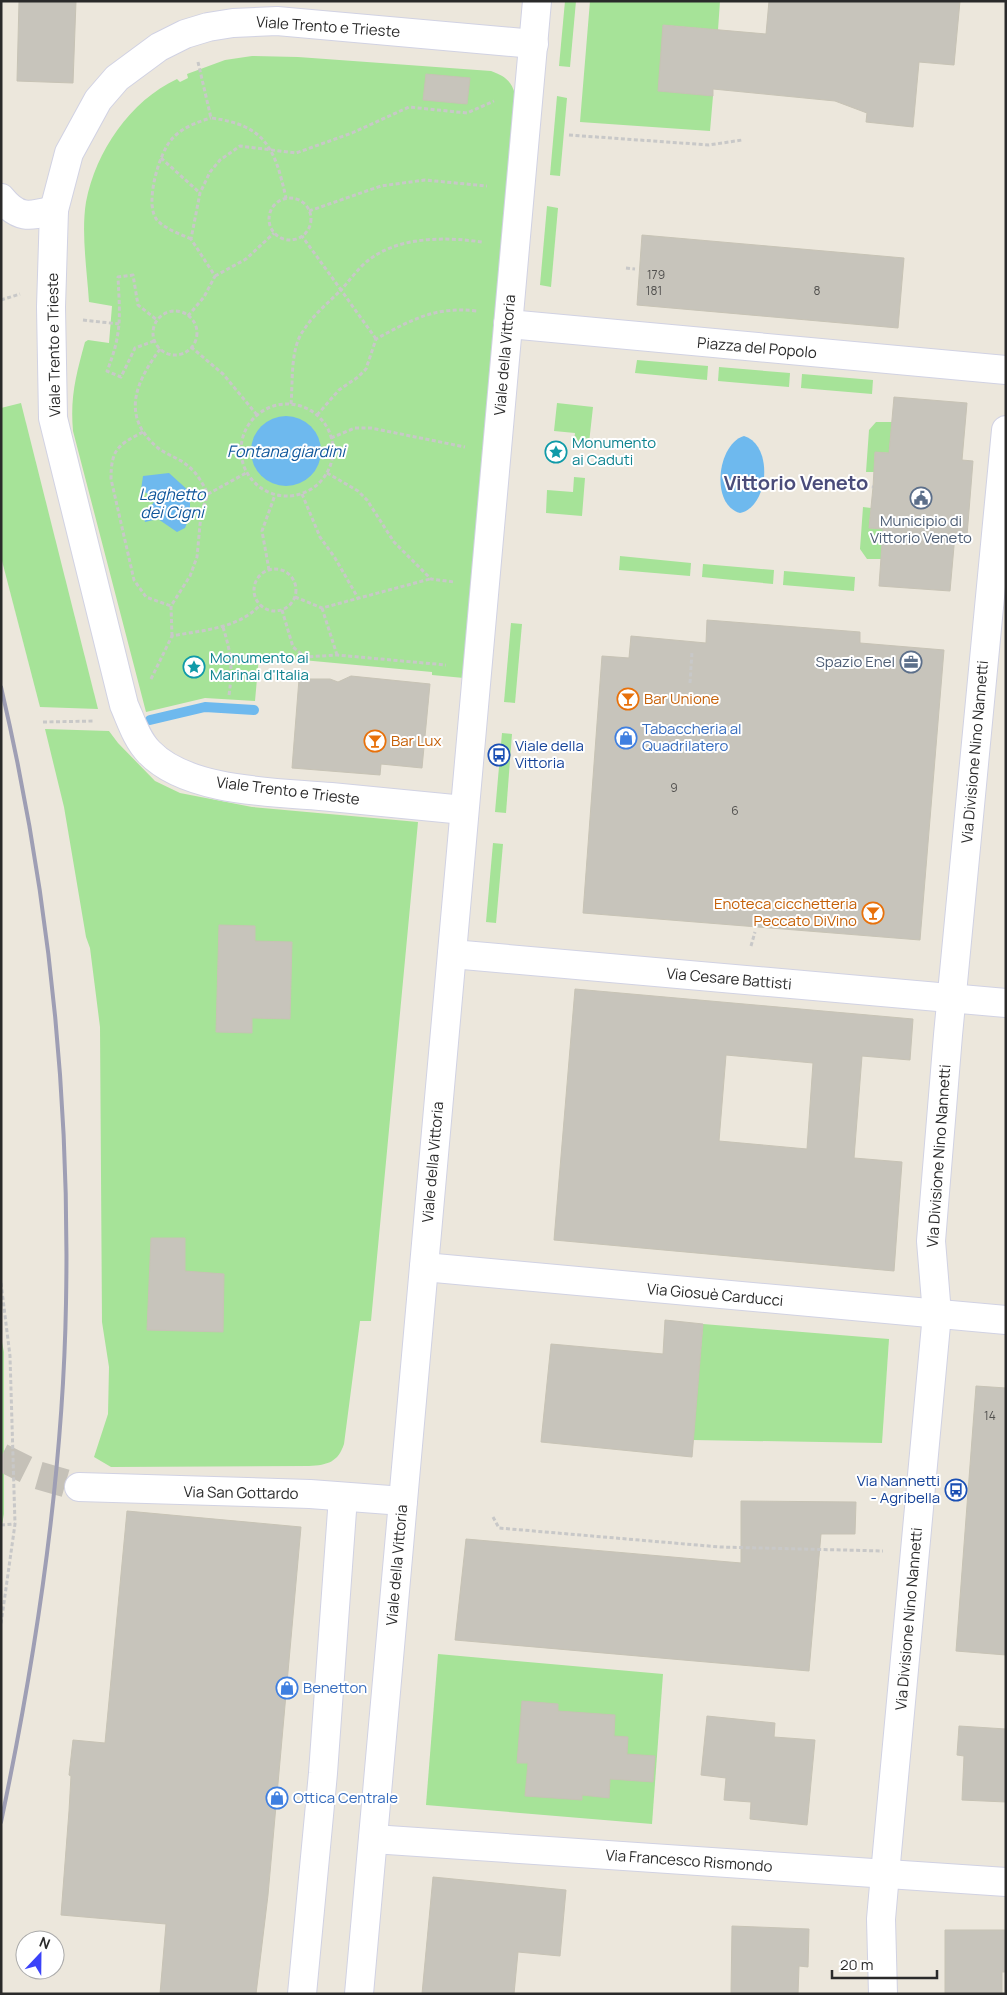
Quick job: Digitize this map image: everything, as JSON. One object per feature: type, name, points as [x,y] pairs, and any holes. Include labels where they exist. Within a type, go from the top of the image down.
[{"type":"street","name":"Viale della Vittoria","points":[[359,1994],[538,1]]},
{"type":"street","name":"Viale Trento e Trieste","points":[[464,810],[235,788],[188,776],[167,766],[149,752],[138,736],[124,705],[53,418],[51,307],[54,210],[69,153],[98,100],[117,78],[136,62],[185,34],[208,27],[233,23],[277,21],[534,44]]},
{"type":"street","points":[[1,198],[11,210],[28,216],[54,210]]},
{"type":"street","name":"Piazza del Popolo","points":[[508,324],[1006,370]]},
{"type":"street","name":"Via Divisione Nino Nannetti","points":[[883,1994],[882,1919],[885,1874],[937,1314],[931,1240],[951,998],[997,618],[1006,430]]},
{"type":"street","name":"Via Cesare Battisti","points":[[452,954],[1006,1003]]},
{"type":"street","name":"Via Giosuè Carducci","points":[[424,1268],[1006,1320]]},
{"type":"street","name":"Via San Gottardo","points":[[79,1487],[403,1501]]},
{"type":"street","points":[[302,1994],[323,1773],[343,1497]]},
{"type":"street","name":"Via Francesco Rismondo","points":[[373,1838],[1006,1882]]},
{"type":"path","points":[[201,68],[212,118]]},
{"type":"path","points":[[191,239],[200,193],[210,172],[231,151],[240,146],[296,153],[352,133],[409,106],[467,114],[494,101]]},
{"type":"path","points":[[215,276],[191,239],[164,226],[156,218],[152,204],[160,158],[171,140],[182,130],[212,118],[235,121],[259,134],[271,150],[280,173],[286,198]]},
{"type":"path","points":[[569,135],[709,145],[742,140]]},
{"type":"path","points":[[160,158],[200,193]]},
{"type":"path","points":[[309,211],[381,186],[425,180],[487,186]]},
{"type":"path","points":[[286,198],[297,200],[309,211],[309,226],[302,236],[290,240],[274,233],[269,224],[270,213],[274,205],[286,198]]},
{"type":"path","points":[[188,316],[204,297],[215,276],[246,259],[274,233]]},
{"type":"path","points":[[302,236],[376,339]]},
{"type":"path","points":[[290,404],[295,352],[302,332],[370,259],[390,248],[413,242],[440,239],[482,242]]},
{"type":"path","points":[[626,268],[635,269]]},
{"type":"path","points":[[154,341],[135,348],[121,377],[107,371],[117,344],[121,306],[118,277],[133,275],[138,305],[158,320]]},
{"type":"path","points":[[1,300],[22,294]]},
{"type":"path","points":[[317,415],[339,390],[366,369],[376,339],[415,318],[442,310],[477,311]]},
{"type":"path","points":[[172,311],[179,311],[188,316],[197,332],[191,347],[181,354],[174,355],[160,349],[154,341],[153,328],[158,320],[165,313],[172,311]]},
{"type":"path","points":[[191,347],[223,374],[257,416]]},
{"type":"path","points":[[160,349],[143,372],[138,386],[136,413],[143,432],[159,449],[188,465],[208,494]]},
{"type":"path","points":[[290,404],[304,408],[317,415],[325,424],[331,438],[332,456],[326,473],[317,486],[307,492],[291,496],[275,495],[256,485],[246,473],[241,458],[240,444],[244,431],[257,416],[276,405],[290,404]]},
{"type":"path","points":[[331,438],[356,428],[371,428],[465,447]]},
{"type":"path","points":[[143,432],[121,444],[115,451],[111,463],[111,479],[134,580],[146,597],[171,606]]},
{"type":"path","points":[[146,686],[172,636],[171,606],[190,576],[197,557],[201,514],[208,494],[246,473]]},
{"type":"path","points":[[326,473],[358,491],[367,500],[394,542],[431,579]]},
{"type":"path","points":[[833,483],[872,488]]},
{"type":"path","points":[[302,494],[320,537],[335,558],[358,598]]},
{"type":"path","points":[[269,570],[262,531],[275,495]]},
{"type":"path","points":[[269,570],[282,570],[293,578],[296,586],[295,597],[290,605],[282,610],[271,611],[260,606],[255,598],[255,584],[262,573],[269,570]]},
{"type":"path","points":[[295,597],[322,608],[431,579],[454,582]]},
{"type":"path","points":[[172,636],[223,627],[251,615],[260,606]]},
{"type":"path","points":[[322,608],[337,655]]},
{"type":"path","points":[[282,610],[290,639],[294,647],[305,657],[337,655],[447,665]]},
{"type":"path","points":[[223,627],[231,653],[232,670],[229,695]]},
{"type":"path","points":[[690,683],[692,652]]},
{"type":"path","points":[[43,722],[97,720]]},
{"type":"path","points":[[750,946],[755,932]]},
{"type":"path","points":[[1,1283],[10,1356],[15,1524],[1,1624]]},
{"type":"path","points":[[493,1517],[499,1528],[509,1529],[720,1547],[885,1552]]},
{"type":"path","points":[[1,1526],[15,1524]]},
{"type":"green space","points":[[565,1],[576,1],[570,67],[559,66]]},
{"type":"green space","points":[[590,1],[720,1],[718,30],[663,25],[713,96],[710,131],[580,122]]},
{"type":"green space","points":[[252,56],[298,57],[491,71],[506,79],[515,94],[464,678],[432,675],[432,672],[259,656],[255,701],[205,698],[146,712],[73,431],[72,407],[74,386],[85,342],[88,340],[109,343],[112,306],[89,302],[84,239],[86,202],[98,164],[107,146],[130,114],[144,100],[177,79],[180,82],[188,78],[187,74],[225,60]]},
{"type":"green space","points":[[557,96],[567,98],[560,176],[550,175]]},
{"type":"green space","points":[[547,206],[558,208],[551,287],[540,285]]},
{"type":"green space","points":[[637,360],[708,366],[707,380],[635,373]]},
{"type":"green space","points":[[719,367],[790,373],[789,387],[718,381]]},
{"type":"green space","points":[[802,374],[873,380],[872,394],[801,388]]},
{"type":"green space","points":[[21,403],[98,709],[40,707],[1,557],[1,408]]},
{"type":"green space","points":[[557,403],[593,407],[589,443],[574,442],[575,433],[554,431]]},
{"type":"green space","points":[[876,422],[892,422],[889,453],[875,452],[874,472],[866,472],[869,430]]},
{"type":"green space","points":[[574,477],[585,478],[582,516],[546,513],[547,490],[573,492]]},
{"type":"green space","points":[[863,507],[871,508],[869,528],[883,529],[881,559],[867,559],[860,549]]},
{"type":"green space","points":[[620,556],[691,563],[690,576],[619,570]]},
{"type":"green space","points":[[703,564],[774,570],[773,584],[702,577]]},
{"type":"green space","points":[[784,571],[855,577],[854,591],[783,585]]},
{"type":"green space","points":[[511,623],[522,624],[515,703],[504,702]]},
{"type":"green space","points":[[45,729],[109,731],[118,743],[155,781],[180,793],[252,807],[418,822],[371,1321],[360,1321],[342,1450],[335,1459],[322,1465],[111,1467],[94,1457],[108,1414],[109,1367],[102,1322],[100,1027],[90,948],[86,937],[64,807]]},
{"type":"green space","points":[[502,733],[512,734],[506,813],[495,812]]},
{"type":"green space","points":[[493,843],[503,844],[496,923],[486,922]]},
{"type":"green space","points":[[703,1324],[889,1339],[882,1443],[693,1440]]},
{"type":"green space","points":[[1,1337],[4,1352],[4,1514],[1,1530]]},
{"type":"green space","points":[[438,1654],[663,1674],[652,1824],[426,1805]]},
{"type":"water","name":"Fontana giardini","points":[[286,416],[299,419],[311,426],[318,438],[321,451],[318,464],[311,476],[299,483],[286,486],[273,483],[261,476],[254,464],[251,451],[254,438],[261,426],[273,419]]},
{"type":"water","points":[[744,436],[754,442],[760,451],[764,463],[764,476],[757,500],[750,508],[740,513],[730,508],[724,499],[721,487],[721,474],[728,450],[735,441]]},
{"type":"water","name":"Laghetto dei Cigni","points":[[169,473],[190,492],[190,516],[185,528],[177,532],[158,519],[145,522],[143,515],[154,502],[153,497],[141,490],[143,476]]},
{"type":"building","points":[[19,1],[76,1],[73,83],[17,81]]},
{"type":"building","points":[[769,1],[960,1],[954,65],[919,62],[913,127],[866,122],[867,113],[835,101],[713,89],[713,96],[658,91],[663,25],[766,34]]},
{"type":"building","points":[[426,74],[470,78],[467,104],[423,100]]},
{"type":"building","points":[[642,235],[904,258],[898,328],[637,305]]},
{"type":"building","name":"Municipio di Vittorio Veneto","points":[[894,397],[967,403],[962,460],[973,461],[967,536],[955,535],[950,591],[879,586],[883,529],[869,528],[875,452],[889,453]]},
{"type":"building","points":[[707,620],[860,632],[860,643],[944,650],[920,940],[583,913],[602,656],[629,658],[631,636],[706,643]]},
{"type":"building","points":[[351,676],[430,684],[422,768],[381,764],[380,775],[292,768],[299,679],[330,679],[338,682]]},
{"type":"building","points":[[219,925],[255,926],[255,941],[292,942],[290,1019],[252,1018],[252,1033],[216,1032]]},
{"type":"building","points":[[575,989],[913,1019],[910,1060],[862,1056],[854,1158],[902,1162],[894,1271],[554,1240]],"holes":[[[726,1055],[813,1063],[807,1149],[719,1141]]]},
{"type":"building","points":[[151,1238],[185,1238],[185,1271],[224,1274],[223,1332],[147,1330]]},
{"type":"building","points":[[665,1320],[703,1324],[692,1457],[541,1442],[551,1344],[663,1354]]},
{"type":"building","points":[[976,1386],[1006,1388],[1006,1655],[956,1651]]},
{"type":"building","points":[[741,1501],[856,1502],[855,1534],[821,1534],[809,1671],[455,1640],[466,1539],[741,1563]]},
{"type":"building","points":[[127,1511],[301,1527],[268,1895],[256,1994],[160,1994],[166,1924],[61,1915],[71,1776],[69,1775],[73,1740],[105,1743]]},
{"type":"building","points":[[522,1701],[558,1704],[558,1711],[615,1715],[614,1736],[628,1737],[627,1754],[655,1756],[653,1782],[610,1779],[609,1798],[582,1795],[582,1800],[525,1796],[528,1763],[517,1763]]},
{"type":"building","points":[[707,1716],[775,1723],[774,1737],[815,1740],[807,1825],[750,1819],[751,1802],[724,1800],[726,1778],[701,1775]]},
{"type":"building","points":[[959,1726],[1006,1729],[1006,1802],[962,1800],[964,1756],[957,1755]]},
{"type":"building","points":[[433,1877],[566,1890],[560,1956],[518,1952],[514,1994],[422,1994]]},
{"type":"building","points":[[732,1926],[809,1929],[808,1967],[799,1966],[798,1994],[731,1994]]},
{"type":"building","points":[[945,1930],[1006,1930],[1006,1972],[1002,1972],[1002,1994],[945,1994]]},
{"type":"waterway","points":[[150,720],[205,707],[254,710]]},
{"type":"tunnel","points":[[1,1457],[37,1475],[79,1487]]},
{"type":"railway","points":[[1,687],[32,839],[53,993],[60,1070],[66,1225],[64,1368],[54,1499],[37,1629],[1,1822]]},
{"type":"place","name":"Monumento ai Caduti","points":[[556,452]]},
{"type":"place","name":"Municipio di Vittorio Veneto","points":[[921,498]]},
{"type":"place","name":"Spazio Enel","points":[[911,662]]},
{"type":"place","name":"Monumento ai Marinai d'Italia","points":[[194,667]]},
{"type":"place","name":"Bar Unione","points":[[628,699]]},
{"type":"place","name":"Tabaccheria al Quadrilatero","points":[[626,738]]},
{"type":"place","name":"Bar Lux","points":[[375,741]]},
{"type":"place","name":"Viale della Vittoria","points":[[499,755]]},
{"type":"place","name":"Enoteca cicchetteria Peccato DiVino","points":[[873,913]]},
{"type":"place","name":"Via Nannetti - Agribella","points":[[956,1490]]},
{"type":"place","name":"Benetton","points":[[287,1688]]},
{"type":"place","name":"Ottica Centrale","points":[[277,1798]]},
{"type":"district","name":"Vittorio Veneto","points":[[796,483]]}]
